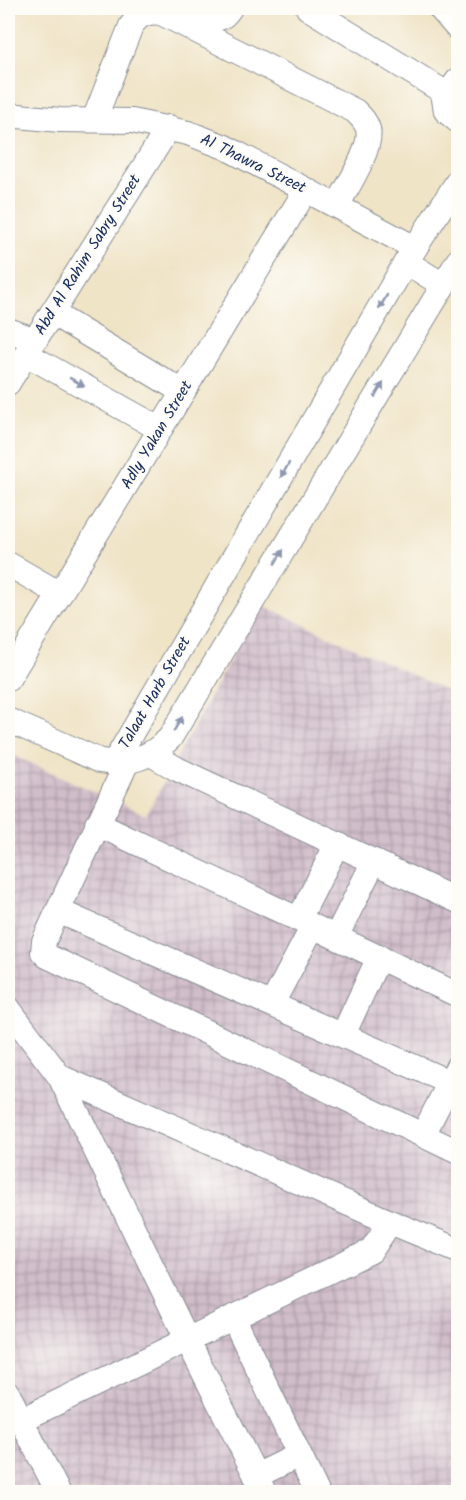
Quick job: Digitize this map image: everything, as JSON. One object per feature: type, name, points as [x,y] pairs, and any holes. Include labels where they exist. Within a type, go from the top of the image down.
[{"type":"street","points":[[193,8],[218,19],[225,16],[230,8]]},
{"type":"street","points":[[308,8],[453,87],[444,99],[446,111],[459,121]]},
{"type":"street","points":[[440,8],[459,29]]},
{"type":"street","points":[[94,120],[131,26],[135,20],[147,13],[161,13],[355,111],[360,116],[368,129],[368,144],[337,206]]},
{"type":"street","name":"Al Thawra Street","points":[[9,117],[132,121],[169,127],[225,147],[337,206],[411,255],[443,285]]},
{"type":"street","name":"Abd Al Rahim Sabry Street","points":[[8,383],[169,127]]},
{"type":"street","name":"Talaat Harb Street","points":[[120,763],[411,255],[459,181]]},
{"type":"street","name":"Adly Yakan Street","points":[[8,680],[306,190]]},
{"type":"street","name":"Talaat Harb Street","points":[[120,763],[151,754],[170,738],[459,261]]},
{"type":"street","points":[[52,313],[183,392]]},
{"type":"street","points":[[8,330],[30,347],[160,429]]},
{"type":"street","points":[[8,564],[60,594]]},
{"type":"street","points":[[8,720],[100,760],[120,763],[97,824],[43,946],[47,956],[459,1152]]},
{"type":"street","points":[[151,754],[459,901]]},
{"type":"street","points":[[97,824],[459,995]]},
{"type":"street","points":[[272,1004],[338,844]]},
{"type":"street","points":[[336,937],[374,861]]},
{"type":"street","points":[[58,911],[343,1035],[456,1078],[423,1135]]},
{"type":"street","points":[[343,1035],[379,957]]},
{"type":"street","points":[[8,1008],[60,1077],[260,1484],[299,1455]]},
{"type":"street","points":[[60,1077],[459,1250]]},
{"type":"street","points":[[21,1420],[371,1251],[390,1222]]},
{"type":"street","points":[[233,1317],[317,1492]]},
{"type":"street","points":[[8,1394],[58,1492]]},
{"type":"shaded area","points":[[260,604],[458,696],[458,1492],[8,1492],[8,753],[146,815]]}]
